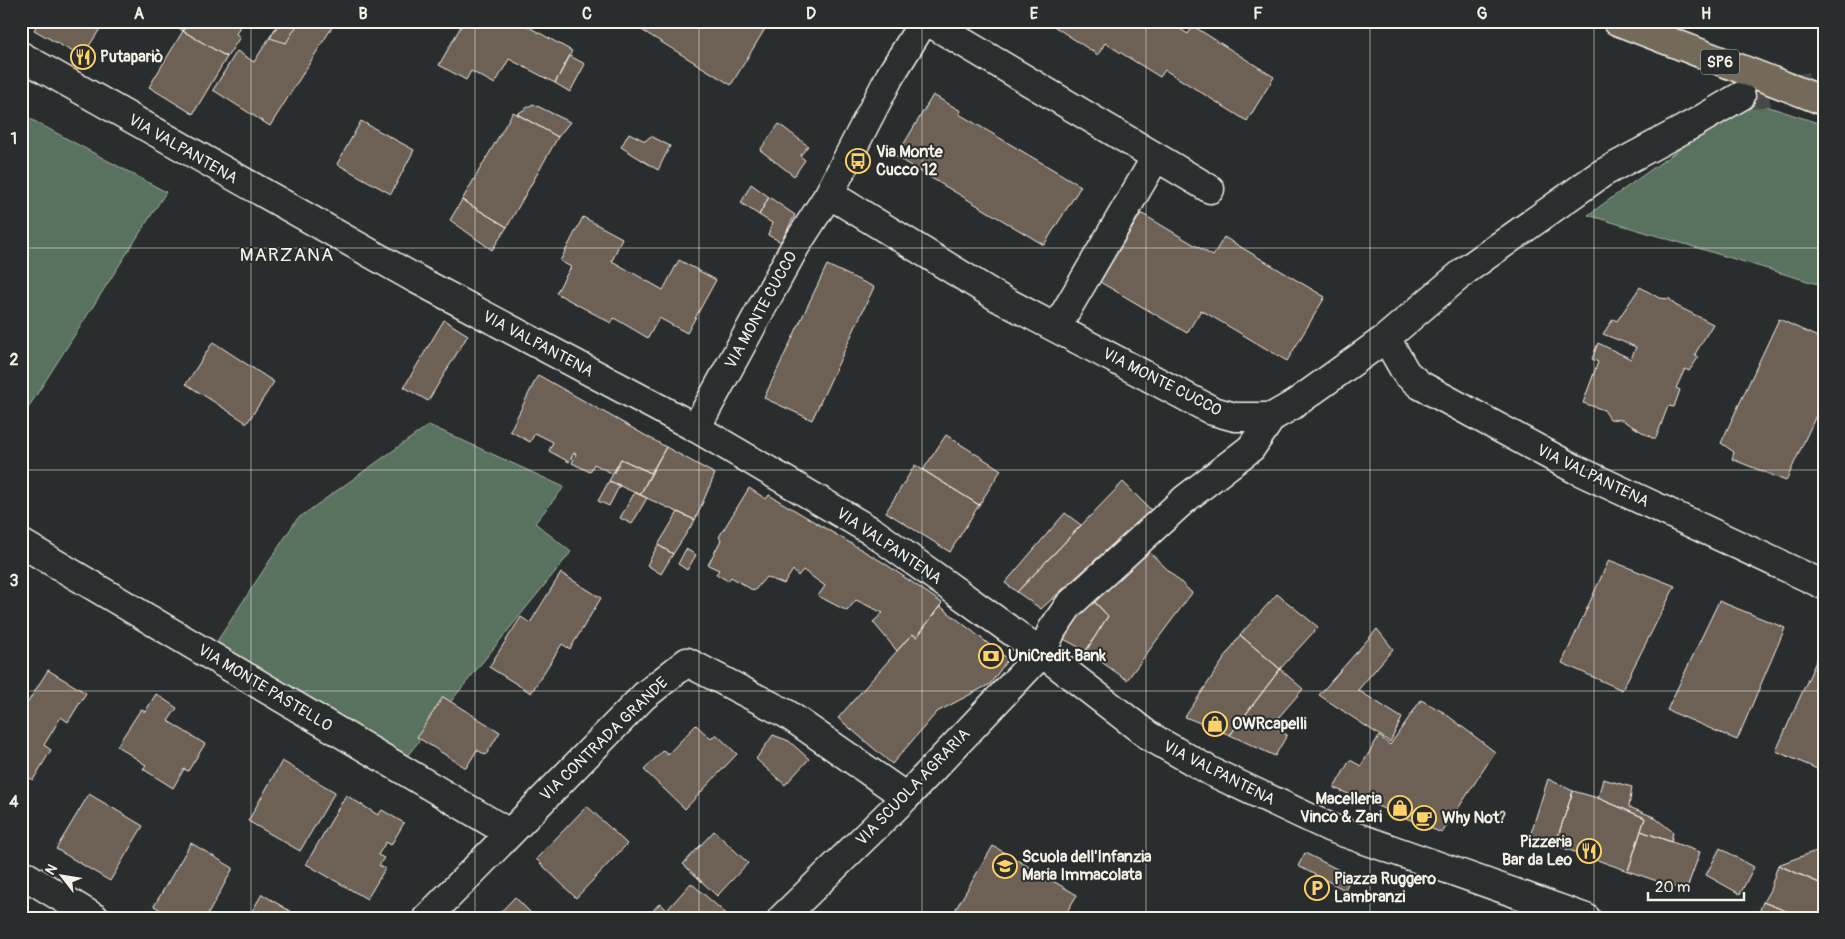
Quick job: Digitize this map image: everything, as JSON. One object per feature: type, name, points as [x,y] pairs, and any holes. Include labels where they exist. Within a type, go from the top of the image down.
[{"type":"highway","name":"SP6","points":[[1617,21],[1824,101]]},
{"type":"street","name":"VIA MONTE CUCCO","points":[[696,428],[795,247],[829,194],[890,76],[925,21],[1210,189]]},
{"type":"street","name":"VIA VALPANTENA","points":[[21,56],[416,279],[696,428],[873,532],[1042,653],[1149,736],[1212,772],[1330,828],[1586,918]]},
{"type":"street","points":[[1042,653],[1052,630],[1069,605],[1185,499],[1251,448],[1272,417],[1293,405],[1386,338],[1466,270],[1601,174],[1695,124],[1741,96]]},
{"type":"street","points":[[1056,328],[1156,157]]},
{"type":"street","name":"VIA MONTE CUCCO","points":[[829,194],[999,298],[1213,411],[1235,417],[1272,417]]},
{"type":"street","name":"VIA VALPANTENA","points":[[1386,338],[1406,373],[1420,385],[1575,469],[1824,584]]},
{"type":"street","name":"VIA MONTE PASTELLO","points":[[21,543],[509,833]]},
{"type":"street","name":"VIA SCUOLA AGRARIA","points":[[782,918],[906,797],[1042,653]]},
{"type":"street","name":"VIA CONTRADA GRANDE","points":[[426,918],[644,696],[687,662],[787,714],[906,797]]},
{"type":"street","points":[[21,873],[95,918]]},
{"type":"green space","points":[[1754,102],[1824,125],[1824,286],[1588,215],[1706,130]]},
{"type":"green space","points":[[21,114],[166,192],[21,419]]},
{"type":"green space","points":[[429,425],[564,487],[535,523],[571,552],[403,761],[210,652],[297,519]]},
{"type":"building","points":[[39,21],[105,21],[82,57],[34,30]]},
{"type":"building","points":[[169,21],[189,21],[183,31]]},
{"type":"building","points":[[189,21],[231,21],[240,26],[236,34],[240,37],[227,57],[183,31]]},
{"type":"building","points":[[280,21],[299,22],[286,43],[270,38]]},
{"type":"building","points":[[280,21],[336,21],[270,126],[213,90],[237,51],[254,62]]},
{"type":"building","points":[[464,21],[518,21],[572,51],[555,83],[509,59],[495,84],[471,71],[466,80],[439,65]]},
{"type":"building","points":[[627,21],[757,21],[766,27],[731,85]]},
{"type":"building","points":[[1046,21],[1168,21],[1188,34],[1193,26],[1274,77],[1247,121],[1165,70],[1160,77],[1105,43],[1098,55]]},
{"type":"building","points":[[183,31],[227,57],[193,114],[149,87]]},
{"type":"building","points":[[570,56],[585,64],[570,92],[555,83]]},
{"type":"building","points":[[933,95],[961,111],[959,114],[1081,186],[1044,245],[896,157]]},
{"type":"building","points":[[533,104],[570,122],[558,137],[517,114]]},
{"type":"building","points":[[513,112],[558,137],[507,227],[462,200]]},
{"type":"building","points":[[361,121],[414,150],[391,194],[337,164]]},
{"type":"building","points":[[779,124],[808,146],[800,156],[805,160],[794,176],[760,150]]},
{"type":"building","points":[[629,133],[645,141],[651,136],[670,146],[658,170],[621,147]]},
{"type":"building","points":[[751,184],[769,197],[759,215],[741,203]]},
{"type":"building","points":[[769,197],[795,215],[781,242],[768,235],[772,223],[759,215]]},
{"type":"building","points":[[462,200],[507,227],[492,250],[450,220]]},
{"type":"building","points":[[1141,213],[1213,256],[1224,237],[1325,297],[1287,361],[1201,310],[1187,333],[1100,282]]},
{"type":"building","points":[[583,217],[622,238],[612,261],[663,290],[679,260],[716,280],[687,333],[659,318],[648,338],[614,318],[611,323],[556,293],[571,267],[560,261]]},
{"type":"building","points":[[827,265],[874,287],[812,420],[764,398]]},
{"type":"building","points":[[1640,287],[1659,298],[1670,299],[1675,305],[1713,324],[1695,354],[1698,358],[1689,371],[1685,369],[1676,388],[1680,390],[1674,407],[1668,406],[1656,438],[1652,438],[1622,420],[1610,419],[1604,410],[1583,403],[1598,362],[1592,359],[1598,343],[1631,359],[1636,347],[1603,334],[1613,319],[1617,321]]},
{"type":"building","points":[[1779,319],[1824,340],[1824,398],[1786,481],[1732,459],[1734,452],[1721,443]]},
{"type":"building","points":[[444,320],[468,335],[428,401],[404,387]]},
{"type":"building","points":[[213,342],[274,382],[247,423],[186,384]]},
{"type":"building","points":[[538,375],[666,447],[651,473],[621,459],[613,474],[594,464],[590,472],[572,463],[576,454],[574,453],[569,462],[549,451],[553,442],[535,433],[530,442],[510,431]]},
{"type":"building","points":[[946,435],[1001,470],[979,505],[923,470]]},
{"type":"building","points":[[666,447],[715,474],[695,520],[640,495]]},
{"type":"building","points":[[621,459],[651,473],[640,495],[609,481]]},
{"type":"building","points":[[915,465],[979,505],[950,552],[886,512]]},
{"type":"building","points":[[609,481],[620,485],[609,506],[598,501]]},
{"type":"building","points":[[1123,482],[1154,513],[1114,543],[1041,609],[1017,592]]},
{"type":"building","points":[[749,488],[766,499],[769,495],[884,563],[942,603],[917,637],[912,634],[897,651],[873,622],[883,613],[856,600],[847,611],[818,596],[825,586],[803,570],[798,576],[793,570],[784,584],[766,577],[754,591],[731,577],[728,581],[716,574],[719,570],[708,565],[721,540],[719,537]]},
{"type":"building","points":[[635,492],[647,498],[632,524],[620,518]]},
{"type":"building","points":[[678,512],[695,520],[673,554],[658,545]]},
{"type":"building","points":[[1065,513],[1081,525],[1017,592],[1005,583]]},
{"type":"building","points":[[658,545],[673,554],[661,574],[647,565]]},
{"type":"building","points":[[1143,546],[1192,593],[1127,680],[1086,651],[1108,616],[1088,595]]},
{"type":"building","points":[[686,549],[696,555],[687,570],[678,564]]},
{"type":"building","points":[[1609,560],[1675,586],[1622,690],[1562,663]]},
{"type":"building","points":[[561,573],[601,598],[570,649],[562,644],[531,693],[489,667],[521,617],[530,623]]},
{"type":"building","points":[[1277,594],[1318,627],[1280,669],[1240,635]]},
{"type":"building","points":[[1088,595],[1108,616],[1086,651],[1058,636]]},
{"type":"building","points":[[1719,601],[1785,628],[1737,740],[1667,710]]},
{"type":"building","points":[[940,606],[1008,659],[990,684],[937,712],[892,764],[838,718],[912,634],[917,637]]},
{"type":"building","points":[[1377,629],[1393,649],[1358,690],[1402,718],[1390,742],[1319,695]]},
{"type":"building","points":[[1240,635],[1280,669],[1230,735],[1185,717]]},
{"type":"building","points":[[1818,657],[1824,659],[1824,772],[1776,751]]},
{"type":"building","points":[[1280,669],[1303,689],[1272,725],[1287,735],[1275,756],[1230,735]]},
{"type":"building","points":[[48,670],[86,693],[68,722],[61,717],[44,745],[51,750],[33,780],[21,773],[21,708],[23,710]]},
{"type":"building","points":[[156,694],[177,708],[168,721],[205,744],[188,771],[184,769],[173,788],[143,769],[146,765],[117,746],[141,709],[145,712]]},
{"type":"building","points":[[443,697],[500,732],[486,755],[477,750],[466,768],[417,737]]},
{"type":"building","points":[[1421,700],[1443,712],[1495,752],[1442,833],[1334,788],[1350,760],[1361,766],[1379,736],[1390,745]]},
{"type":"building","points":[[696,725],[711,739],[716,734],[737,754],[685,809],[644,770],[663,750],[668,754]]},
{"type":"building","points":[[773,735],[789,741],[809,759],[785,785],[756,759]]},
{"type":"building","points":[[282,761],[335,792],[300,851],[248,821]]},
{"type":"building","points":[[1548,779],[1573,791],[1555,845],[1530,836]]},
{"type":"building","points":[[1603,779],[1632,787],[1629,807],[1654,817],[1673,832],[1671,842],[1641,831],[1645,818],[1598,798]]},
{"type":"building","points":[[1573,791],[1598,798],[1645,818],[1628,871],[1555,845]]},
{"type":"building","points":[[89,794],[143,826],[110,881],[56,849]]},
{"type":"building","points":[[346,795],[378,815],[382,810],[404,823],[391,845],[386,842],[378,855],[384,858],[379,865],[385,869],[367,899],[306,864]]},
{"type":"building","points":[[587,806],[627,844],[576,898],[536,859]]},
{"type":"building","points":[[714,831],[748,863],[717,896],[683,864]]},
{"type":"building","points":[[1641,831],[1700,852],[1686,891],[1628,871]]},
{"type":"building","points":[[191,843],[233,868],[206,918],[174,918],[154,906]]},
{"type":"building","name":"Scuola dell'Infanzia Maria Immacolata","points":[[993,846],[1077,895],[1063,918],[951,917]]},
{"type":"building","points":[[1720,848],[1754,867],[1740,894],[1706,875]]},
{"type":"building","points":[[1813,852],[1824,856],[1824,885],[1778,865]]},
{"type":"building","points":[[1305,853],[1351,876],[1345,890],[1298,866]]},
{"type":"building","points":[[1778,865],[1824,885],[1824,918],[1804,918],[1763,902],[1770,890]]},
{"type":"building","points":[[691,883],[731,918],[646,918],[660,903],[667,910]]},
{"type":"building","points":[[262,894],[301,918],[248,918]]},
{"type":"building","points":[[515,897],[536,918],[495,918]]},
{"type":"building","points":[[1763,902],[1804,918],[1757,918]]},
{"type":"tunnel","points":[[1741,96],[1824,84]]},
{"type":"place","name":"Putapariò","points":[[83,57]]},
{"type":"place","name":"Via Monte Cucco 12","points":[[858,161]]},
{"type":"place","name":"UniCredit Bank","points":[[991,656]]},
{"type":"place","name":"OWRcapelli","points":[[1215,724]]},
{"type":"place","name":"Macelleria Vinco & Zari","points":[[1400,808]]},
{"type":"place","name":"Why Not?","points":[[1424,818]]},
{"type":"place","name":"Pizzeria Bar da Leo","points":[[1589,851]]},
{"type":"place","name":"Scuola dell'Infanzia Maria Immacolata","points":[[1005,866]]},
{"type":"place","name":"Piazza Ruggero Lambranzi","points":[[1317,888]]},
{"type":"district","name":"MARZANA","points":[[287,255]]}]
